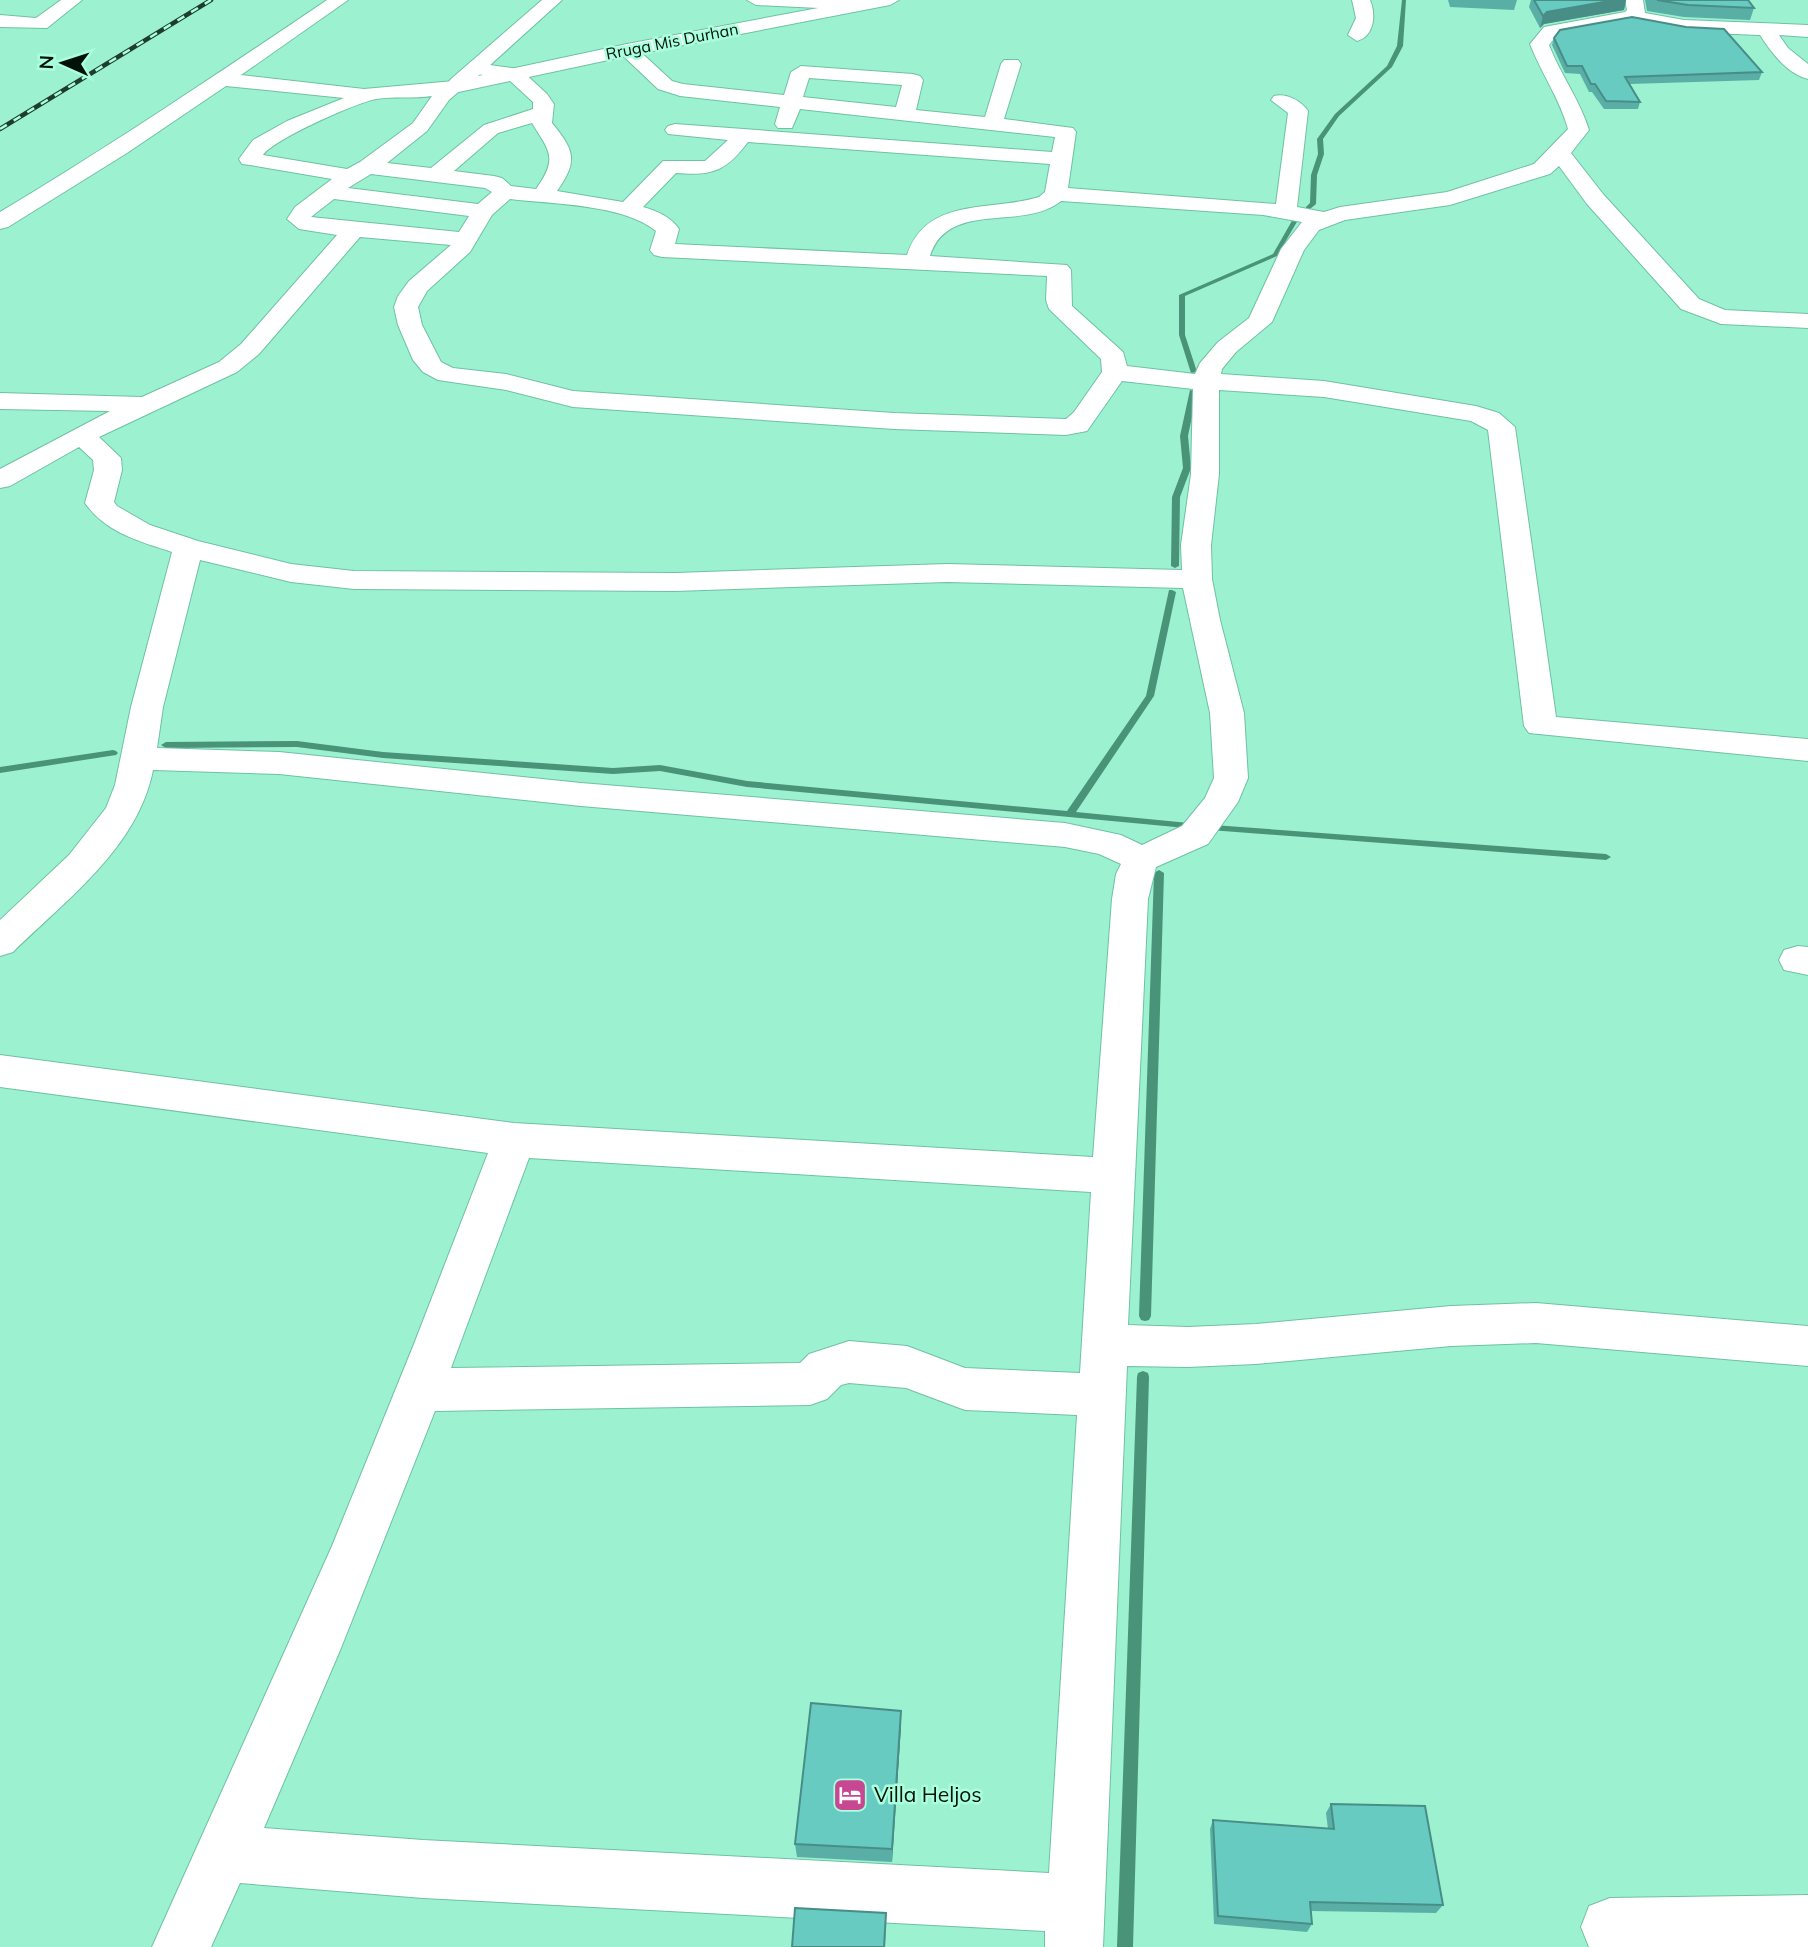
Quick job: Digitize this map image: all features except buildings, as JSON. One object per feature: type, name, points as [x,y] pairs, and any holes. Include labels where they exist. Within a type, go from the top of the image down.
[{"type":"street","points":[[11,41],[73,0]]},
{"type":"street","points":[[0,222],[120,149],[219,79],[339,0]]},
{"type":"street","points":[[466,239],[354,230],[300,222],[299,215],[420,127],[442,96],[553,0]]},
{"type":"street","points":[[756,0],[860,5]]},
{"type":"street","name":"Rruga Mis Durhan","points":[[219,79],[320,91],[421,92],[890,0]]},
{"type":"street","points":[[1357,35],[1364,24],[1366,12],[1361,0]]},
{"type":"street","points":[[225,1853],[1075,1925],[1113,1176],[1130,899],[1134,874],[1142,859],[1195,835],[1221,802],[1231,778],[1227,713],[1204,620],[1197,579],[1196,545],[1205,474],[1203,425],[1209,368],[1214,359],[1259,323],[1293,249],[1311,225],[1323,219],[1368,210],[1422,204],[1482,189],[1542,169],[1560,153],[1579,130],[1539,44],[1551,31],[1634,7],[1689,7]]},
{"type":"street","points":[[1634,7],[1684,26],[1808,31]]},
{"type":"street","points":[[0,21],[40,24]]},
{"type":"street","points":[[1765,29],[1781,52],[1808,73]]},
{"type":"street","points":[[627,50],[665,85],[680,90],[794,100],[1066,132],[1056,194]]},
{"type":"street","points":[[993,123],[1011,64]]},
{"type":"street","points":[[475,69],[513,73],[544,104],[542,113],[545,130],[561,148],[563,159],[559,171],[542,197]]},
{"type":"street","points":[[780,139],[801,72],[913,80],[898,112],[843,144]]},
{"type":"street","points":[[373,93],[293,125],[260,144],[250,159],[359,172],[436,175],[495,183],[505,192],[629,209],[665,225],[668,229],[662,250],[1059,270],[1060,309],[1114,357],[1115,372],[1077,425],[1053,428],[894,421],[573,399],[506,382],[447,375],[432,367],[426,360],[410,325],[406,307],[418,286],[455,254],[483,211],[505,192]]},
{"type":"street","points":[[1281,100],[1298,111],[1288,204],[1282,210]]},
{"type":"street","points":[[436,175],[491,129],[542,113]]},
{"type":"street","points":[[675,130],[1063,159]]},
{"type":"street","points":[[629,209],[671,166],[695,169],[714,166],[726,157],[742,136]]},
{"type":"street","points":[[1560,153],[1595,199],[1690,304],[1721,317],[1808,321]]},
{"type":"street","points":[[329,192],[483,211]]},
{"type":"street","points":[[916,262],[930,232],[950,219],[1040,204],[1056,194],[1282,210],[1323,219]]},
{"type":"street","points":[[0,480],[81,435],[209,377],[241,357],[354,230]]},
{"type":"street","points":[[1115,372],[1172,381],[1263,383],[1386,398],[1476,414],[1490,419],[1501,427],[1541,726],[1808,750]]},
{"type":"street","points":[[0,401],[145,405]]},
{"type":"street","points":[[81,435],[107,458],[108,470],[99,503],[107,514],[125,525],[188,547],[286,573],[316,578],[675,582],[947,573],[1197,579]]},
{"type":"street","points":[[0,942],[60,887],[96,847],[122,810],[135,779],[146,707],[177,598],[188,547]]},
{"type":"street","points":[[139,759],[248,759],[512,788],[1053,834],[1108,844],[1142,859]]},
{"type":"street","points":[[0,1071],[514,1140],[717,1150],[1113,1176]]},
{"type":"street","points":[[181,1947],[225,1853],[351,1560],[453,1309],[514,1140]]},
{"type":"street","points":[[1106,1345],[1188,1347],[1256,1344],[1451,1326],[1535,1323],[1808,1346]]},
{"type":"street","points":[[420,1391],[810,1384],[827,1369],[849,1363],[907,1367],[965,1389],[1103,1395]]},
{"type":"street","points":[[1610,1927],[1808,1924]]},
{"type":"waterway","points":[[1308,208],[1313,204],[1314,175],[1321,154],[1320,139],[1337,115],[1389,67],[1400,46],[1404,0]]},
{"type":"waterway","points":[[1193,372],[1182,335],[1182,295],[1275,255],[1295,220]]},
{"type":"waterway","points":[[1175,566],[1176,497],[1187,468],[1184,436],[1193,392]]},
{"type":"waterway","points":[[1070,814],[1150,696],[1172,592]]},
{"type":"waterway","points":[[166,745],[297,744],[383,755],[613,771],[660,768],[747,784],[1070,814]]},
{"type":"waterway","points":[[0,770],[113,753]]},
{"type":"waterway","points":[[1070,814],[1186,825]]},
{"type":"waterway","points":[[1213,828],[1606,857]]},
{"type":"waterway","points":[[1145,1316],[1159,873]]},
{"type":"waterway","points":[[1125,1947],[1143,1377]]},
{"type":"railway","points":[[0,129],[211,0]]},
{"type":"place","name":"Villa Heljos","points":[[850,1795]]}]
